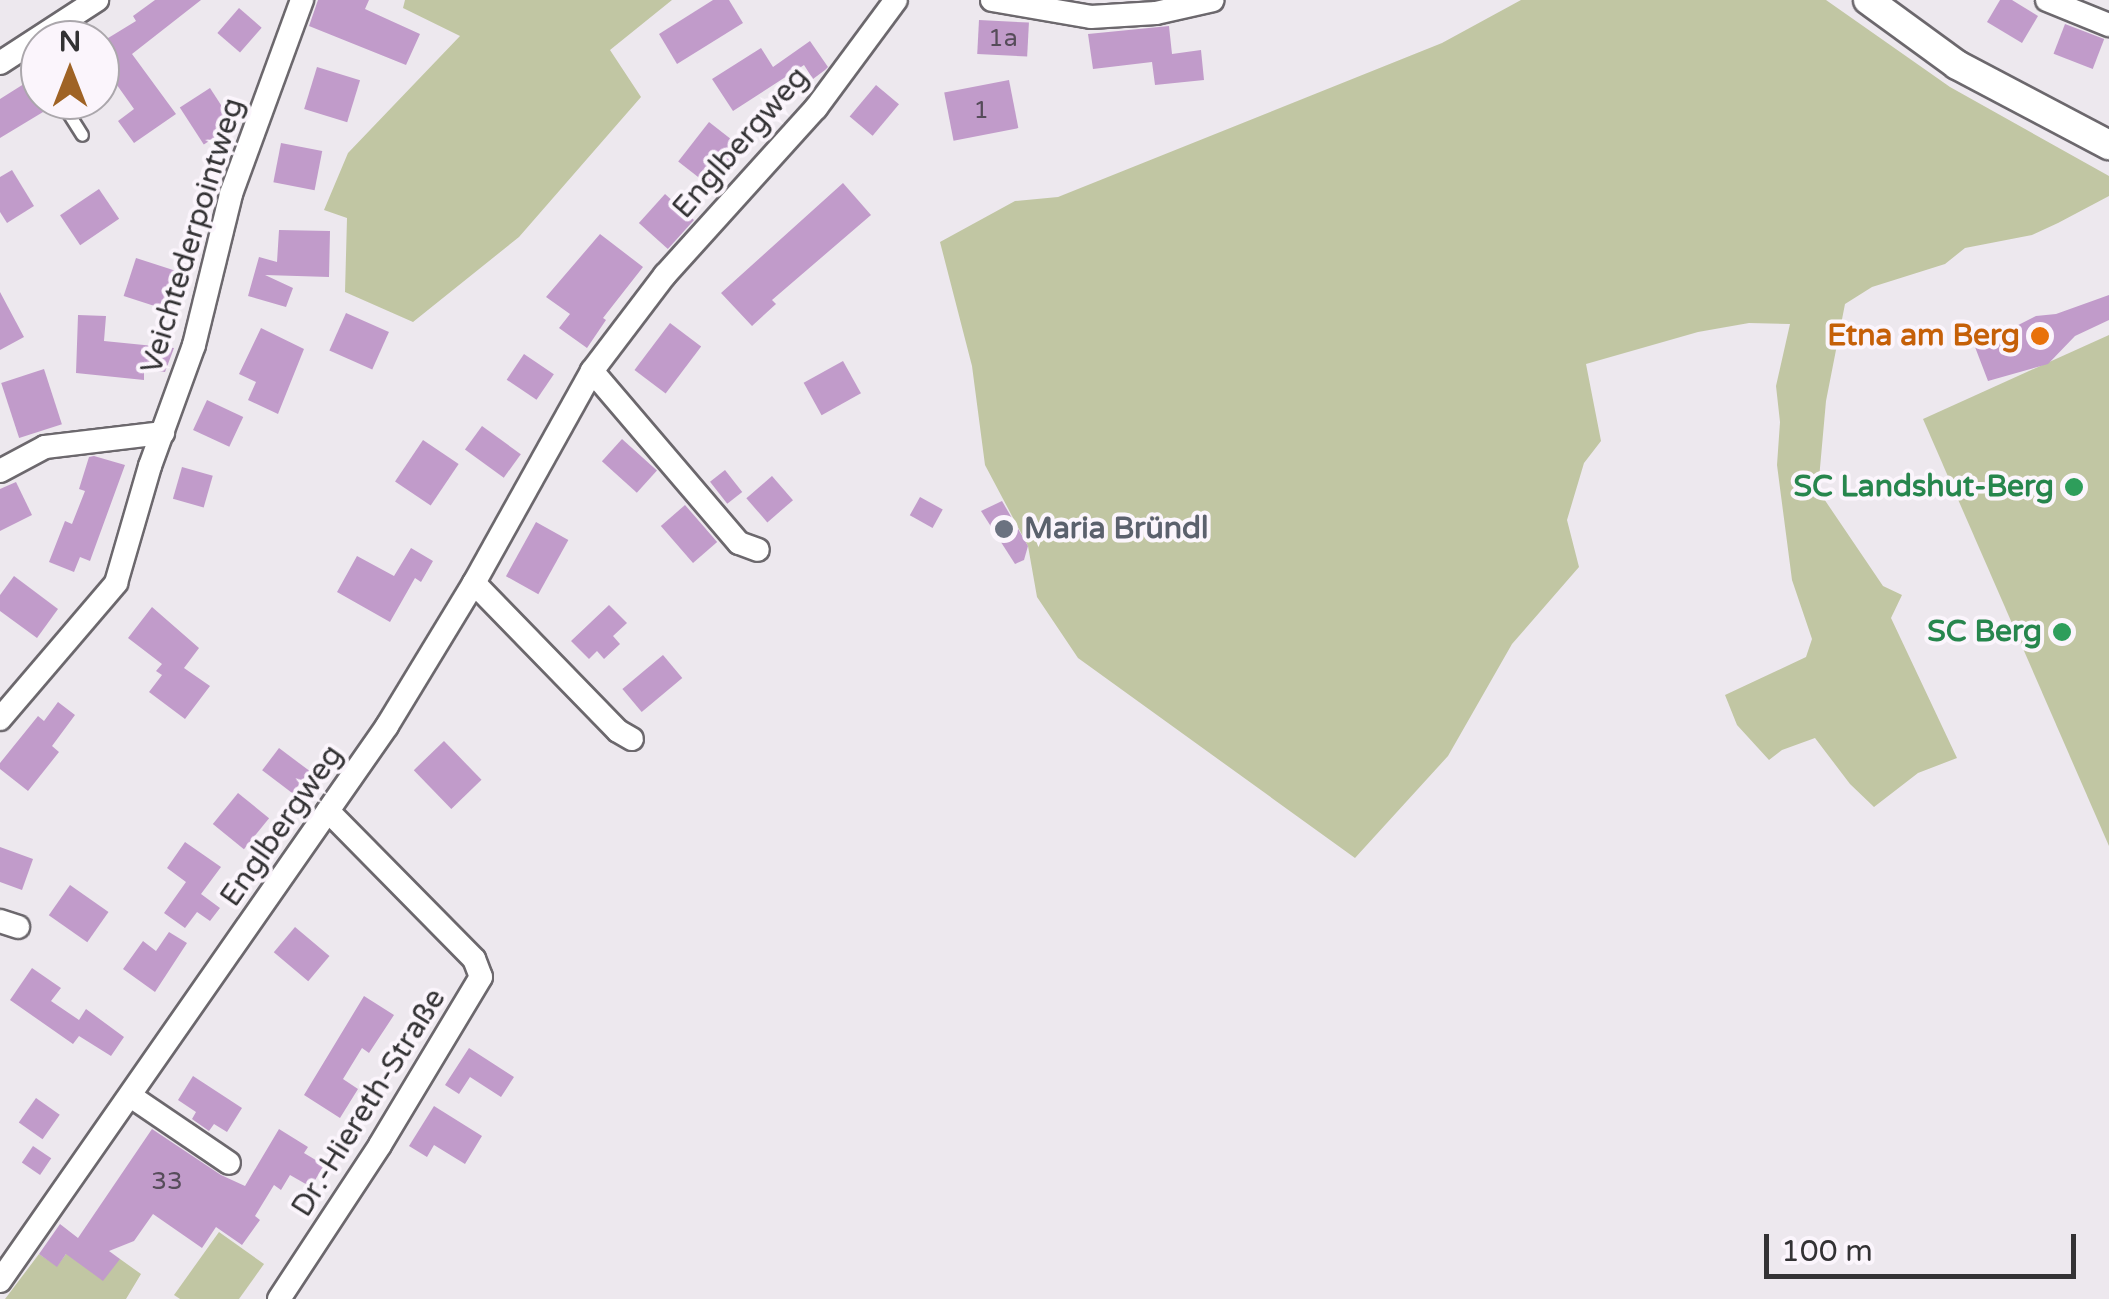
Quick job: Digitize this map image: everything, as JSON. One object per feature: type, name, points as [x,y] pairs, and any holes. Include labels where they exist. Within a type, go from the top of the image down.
[{"type":"street","points":[[66,20],[97,0]]},
{"type":"street","name":"Veichtederpointweg","points":[[0,719],[116,583],[194,345],[231,194],[302,0]]},
{"type":"street","name":"Englbergweg","points":[[0,1282],[387,726],[474,584],[592,371],[666,275],[816,108],[896,0]]},
{"type":"street","points":[[992,0],[1091,17],[1156,13],[1213,0]]},
{"type":"street","points":[[1868,0],[1957,64],[2109,145]]},
{"type":"street","points":[[2048,0],[2109,25]]},
{"type":"street","points":[[592,371],[738,543],[758,550]]},
{"type":"street","points":[[0,471],[45,447],[163,433]]},
{"type":"street","points":[[474,584],[618,730],[632,738]]},
{"type":"street","name":"Dr.-Hiereth-Straße","points":[[279,1299],[380,1145],[480,977],[474,959],[328,810]]},
{"type":"street","points":[[132,1097],[230,1163]]},
{"type":"lane","points":[[73,120],[82,135]]},
{"type":"green space","points":[[405,0],[672,0],[610,50],[641,97],[519,237],[413,322],[345,292],[347,218],[324,210],[348,153],[460,36],[403,8]]},
{"type":"green space","points":[[1521,0],[1826,0],[1950,87],[2109,176],[2109,196],[2058,223],[2032,235],[1965,248],[1945,264],[1872,287],[1845,304],[1826,401],[1818,490],[1883,586],[1902,595],[1891,618],[1957,758],[1918,773],[1874,807],[1850,784],[1815,738],[1782,750],[1769,760],[1737,725],[1725,695],[1806,657],[1812,639],[1792,580],[1777,465],[1780,422],[1776,386],[1790,324],[1749,323],[1698,332],[1586,364],[1601,441],[1584,463],[1567,520],[1579,567],[1512,644],[1448,756],[1355,858],[1078,658],[1037,597],[1028,546],[985,465],[972,366],[940,242],[1015,201],[1058,197],[1442,43]]},
{"type":"green space","name":"SC Berg","points":[[2109,335],[2109,846],[1923,419]]},
{"type":"green space","points":[[219,1232],[264,1264],[239,1299],[180,1299],[174,1295]]},
{"type":"green space","points":[[39,1254],[57,1266],[66,1254],[120,1259],[141,1274],[126,1299],[5,1299]]},
{"type":"building","points":[[155,0],[201,0],[132,54],[176,114],[134,143],[118,121],[134,109],[120,89],[120,31],[136,21],[133,16]]},
{"type":"building","points":[[318,0],[369,0],[365,9],[420,34],[406,65],[309,26]]},
{"type":"building","points":[[713,0],[729,0],[743,23],[677,64],[659,34]]},
{"type":"building","points":[[2000,0],[2012,0],[2038,16],[2022,43],[1987,22]]},
{"type":"building","points":[[239,8],[262,28],[240,53],[217,33]]},
{"type":"building","points":[[979,20],[1029,23],[1027,57],[977,54]]},
{"type":"building","points":[[2065,24],[2104,39],[2093,69],[2054,54]]},
{"type":"building","points":[[1169,26],[1172,54],[1201,50],[1204,80],[1155,85],[1152,62],[1093,69],[1088,34]]},
{"type":"building","points":[[810,41],[828,67],[825,70],[813,79],[804,65],[733,111],[712,79],[761,48],[773,67]]},
{"type":"building","points":[[317,67],[360,80],[347,122],[304,109]]},
{"type":"building","points":[[1009,80],[1018,128],[954,141],[944,93]]},
{"type":"building","points":[[876,85],[899,104],[873,136],[850,116]]},
{"type":"building","points":[[20,86],[20,120],[30,120],[0,138],[0,99]]},
{"type":"building","points":[[210,88],[234,125],[204,145],[180,108]]},
{"type":"building","points":[[709,122],[745,150],[714,190],[678,161]]},
{"type":"building","points":[[281,143],[322,151],[315,190],[273,182]]},
{"type":"building","points":[[12,170],[34,206],[7,223],[0,212],[0,177]]},
{"type":"building","points":[[843,183],[871,215],[772,300],[776,304],[752,326],[721,293]]},
{"type":"building","points":[[99,189],[119,219],[80,245],[60,215]]},
{"type":"building","points":[[665,194],[694,220],[668,249],[639,223]]},
{"type":"building","points":[[279,230],[330,231],[329,277],[265,275],[293,288],[286,307],[248,296],[259,257],[277,262]]},
{"type":"building","points":[[600,234],[643,267],[603,318],[606,320],[587,348],[559,328],[570,314],[546,297]]},
{"type":"building","points":[[136,258],[185,274],[173,312],[124,296]]},
{"type":"building","points":[[0,292],[24,337],[0,350]]},
{"type":"building","points":[[2109,295],[2109,320],[2075,336],[2048,364],[1988,381],[1975,347],[2036,316],[2056,314]]},
{"type":"building","points":[[346,313],[389,332],[372,370],[329,350]]},
{"type":"building","points":[[78,315],[106,316],[104,341],[174,348],[165,372],[144,369],[144,380],[76,373]]},
{"type":"building","points":[[670,323],[701,346],[666,394],[634,370]]},
{"type":"building","points":[[261,328],[304,349],[278,414],[248,400],[256,382],[239,374]]},
{"type":"building","points":[[524,354],[554,374],[537,400],[507,380]]},
{"type":"building","points":[[843,361],[861,393],[822,415],[804,383]]},
{"type":"building","points":[[44,369],[62,424],[19,438],[1,383]]},
{"type":"building","points":[[207,400],[243,417],[229,447],[193,430]]},
{"type":"building","points":[[482,426],[521,454],[504,478],[465,449]]},
{"type":"building","points":[[622,439],[657,470],[637,493],[602,461]]},
{"type":"building","points":[[423,440],[459,464],[431,505],[395,481]]},
{"type":"building","points":[[89,457],[125,465],[90,561],[80,557],[74,572],[49,562],[65,521],[72,524],[85,491],[79,489]]},
{"type":"building","points":[[182,467],[213,476],[204,508],[173,499]]},
{"type":"building","points":[[725,470],[742,492],[727,504],[710,482]]},
{"type":"building","points":[[772,476],[793,500],[767,522],[746,498]]},
{"type":"building","points":[[16,482],[32,515],[0,531],[0,489]]},
{"type":"building","points":[[920,497],[943,510],[933,528],[910,515]]},
{"type":"building","name":"Maria Bründl","points":[[1002,501],[1028,546],[1024,560],[1015,564],[981,511]]},
{"type":"building","points":[[685,505],[717,542],[693,563],[661,526]]},
{"type":"building","points":[[536,522],[568,540],[538,594],[506,576]]},
{"type":"building","points":[[411,548],[433,561],[421,582],[415,578],[390,622],[337,592],[357,556],[394,576]]},
{"type":"building","points":[[14,576],[58,609],[37,638],[0,611],[0,595]]},
{"type":"building","points":[[609,605],[627,623],[613,636],[620,644],[604,659],[597,651],[589,659],[571,641]]},
{"type":"building","points":[[152,607],[199,648],[184,668],[210,686],[185,719],[149,692],[162,675],[156,671],[162,664],[128,638]]},
{"type":"building","points":[[663,655],[682,678],[642,712],[622,689]]},
{"type":"building","points":[[58,702],[75,715],[52,746],[59,752],[28,791],[0,769],[0,763],[38,716],[44,721]]},
{"type":"building","points":[[444,741],[482,780],[451,809],[414,770]]},
{"type":"building","points":[[279,748],[309,771],[292,793],[262,770]]},
{"type":"building","points":[[238,793],[269,818],[244,849],[213,824]]},
{"type":"building","points":[[185,842],[221,867],[201,894],[220,908],[210,921],[197,912],[185,928],[164,913],[186,882],[167,868]]},
{"type":"building","points":[[0,847],[33,859],[22,890],[0,882]]},
{"type":"building","points":[[70,885],[109,912],[87,942],[49,915]]},
{"type":"building","points":[[295,927],[329,956],[308,981],[274,952]]},
{"type":"building","points":[[169,932],[187,943],[155,992],[123,969],[143,941],[156,951]]},
{"type":"building","points":[[32,968],[61,988],[51,1001],[79,1020],[86,1009],[124,1037],[111,1056],[79,1036],[73,1044],[10,1000]]},
{"type":"building","points":[[364,996],[394,1015],[369,1053],[362,1048],[343,1079],[358,1089],[340,1118],[304,1095]]},
{"type":"building","points":[[469,1048],[514,1077],[501,1097],[470,1077],[459,1094],[445,1085]]},
{"type":"building","points":[[193,1076],[242,1108],[227,1132],[214,1124],[209,1131],[192,1119],[196,1112],[178,1100]]},
{"type":"building","points":[[36,1098],[60,1115],[43,1139],[19,1123]]},
{"type":"building","points":[[434,1106],[482,1136],[465,1164],[434,1145],[427,1157],[409,1146]]},
{"type":"building","points":[[152,1129],[221,1175],[245,1186],[279,1129],[308,1147],[304,1153],[324,1165],[311,1187],[290,1175],[281,1190],[274,1185],[255,1216],[260,1220],[242,1245],[216,1227],[202,1248],[153,1214],[134,1241],[109,1251],[120,1259],[103,1281],[66,1254],[57,1267],[39,1254],[60,1224],[78,1238]]},
{"type":"building","points":[[33,1146],[51,1158],[40,1175],[22,1163]]},
{"type":"place","name":"Etna am Berg","points":[[2040,336]]},
{"type":"place","name":"SC Landshut-Berg","points":[[2074,487]]},
{"type":"place","name":"Maria Bründl","points":[[1004,529]]},
{"type":"place","name":"SC Berg","points":[[2062,632]]}]
